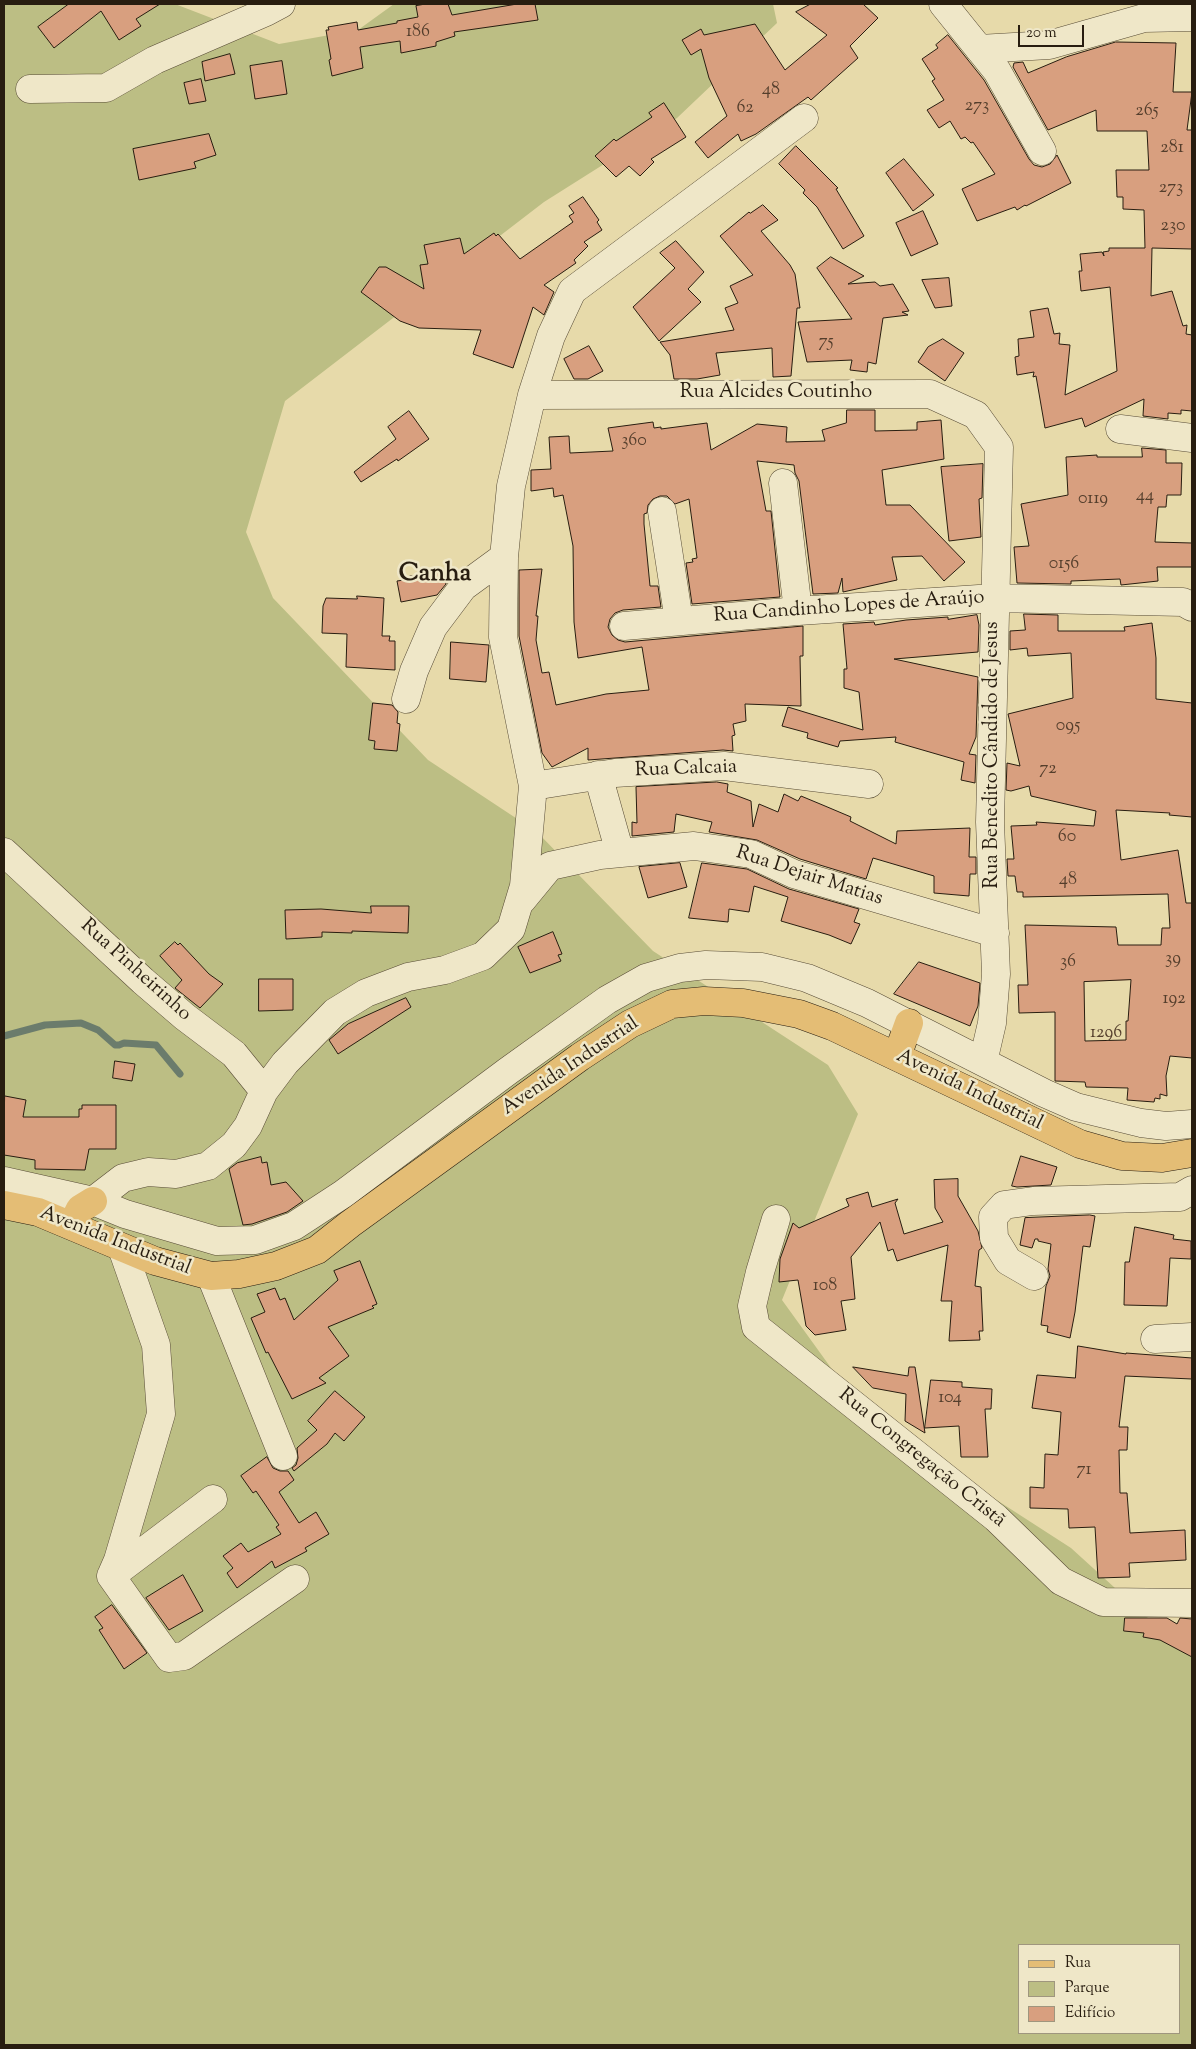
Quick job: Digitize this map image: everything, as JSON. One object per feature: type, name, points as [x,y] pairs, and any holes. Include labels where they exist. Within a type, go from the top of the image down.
[{"type":"main road","name":"Avenida Industrial","points":[[4,1205],[38,1212],[122,1248],[180,1269],[211,1276],[240,1274],[276,1266],[317,1250],[580,1057],[630,1024],[672,1004],[704,1001],[743,1003],[799,1014],[832,1026],[1080,1144],[1122,1156],[1162,1158],[1192,1153]]},
{"type":"main road","points":[[897,1056],[908,1023]]},
{"type":"main road","points":[[72,1225],[80,1210],[94,1201]]},
{"type":"street","points":[[30,89],[106,88],[155,60],[281,4]]},
{"type":"street","points":[[943,4],[997,71],[1042,152]]},
{"type":"street","points":[[979,49],[1049,45],[1141,11],[1192,17]]},
{"type":"street","points":[[94,1201],[123,1178],[148,1172],[176,1174],[208,1166],[234,1145],[248,1126],[264,1091],[285,1063],[335,1012],[366,994],[400,981],[445,970],[482,956],[511,929],[524,886],[533,786],[503,637],[504,557],[511,486],[532,395],[551,336],[572,291],[804,118]]},
{"type":"street","name":"Rua Alcides Coutinho","points":[[532,395],[930,394],[976,415],[998,447]]},
{"type":"street","points":[[1120,429],[1192,438]]},
{"type":"street","name":"Rua Benedito Cândido de Jesus","points":[[982,1062],[992,1023],[996,974],[990,822],[998,447]]},
{"type":"street","points":[[782,483],[798,611]]},
{"type":"street","points":[[662,511],[679,621]]},
{"type":"street","points":[[406,699],[414,671],[433,627],[464,587],[504,557]]},
{"type":"street","name":"Rua Candinho Lopes de Araújo","points":[[624,626],[798,611],[994,598],[1183,602],[1192,607]]},
{"type":"street","name":"Rua Calcaia","points":[[533,786],[598,775],[724,766],[869,784]]},
{"type":"street","points":[[598,775],[620,853]]},
{"type":"street","name":"Rua Dejair Matias","points":[[519,903],[550,866],[620,853],[694,846],[751,854],[794,874],[995,933]]},
{"type":"street","name":"Rua Pinheirinho","points":[[4,852],[143,981],[185,1017],[234,1054],[264,1091]]},
{"type":"street","name":"Avenida Industrial","points":[[4,1181],[94,1201],[125,1214],[217,1241],[255,1240],[294,1226],[343,1194],[508,1070],[607,1000],[646,978],[680,968],[706,964],[762,967],[807,978],[867,1003],[1044,1094],[1076,1107],[1142,1123],[1166,1126],[1192,1124]]},
{"type":"street","points":[[1034,1276],[1008,1261],[994,1238],[993,1217],[1004,1204],[1033,1201],[1180,1197],[1192,1190]]},
{"type":"street","name":"Rua Congregação Cristã","points":[[776,1219],[752,1306],[756,1327],[996,1518],[1061,1581],[1103,1602],[1192,1603]]},
{"type":"street","points":[[111,1576],[118,1560],[161,1414],[156,1345],[122,1248]]},
{"type":"street","points":[[211,1276],[283,1456]]},
{"type":"street","points":[[1155,1339],[1192,1337]]},
{"type":"street","points":[[111,1576],[213,1499]]},
{"type":"street","points":[[111,1576],[169,1658],[184,1656],[295,1579]]},
{"type":"green space","points":[[4,4],[175,4],[279,44],[358,30],[394,4],[773,4],[777,23],[677,118],[544,202],[285,401],[246,532],[273,598],[428,760],[537,832],[653,951],[828,1065],[858,1114],[782,1300],[865,1415],[1071,1548],[1192,1658],[1192,2045],[4,2045]]},
{"type":"building","points":[[69,4],[160,4],[136,19],[141,26],[119,40],[101,11],[54,48],[38,27]]},
{"type":"building","points":[[448,4],[452,15],[517,4],[535,4],[538,20],[454,32],[455,36],[436,42],[436,46],[401,53],[400,41],[360,47],[363,68],[332,76],[326,30],[329,30],[328,27],[357,22],[358,30],[397,23],[397,21],[418,17],[416,6]]},
{"type":"building","points":[[811,4],[863,4],[878,18],[850,46],[858,58],[811,100],[808,97],[756,134],[741,141],[738,134],[708,158],[695,142],[727,116],[709,78],[701,49],[691,55],[682,40],[701,29],[704,35],[755,24],[785,70],[827,35],[796,12]]},
{"type":"building","points":[[948,35],[984,80],[1029,159],[1034,165],[1042,167],[1050,164],[1057,155],[1071,183],[1017,210],[1015,207],[977,221],[962,189],[995,174],[973,142],[971,143],[965,137],[961,139],[950,121],[939,128],[927,110],[944,100],[932,81],[935,79],[922,59],[938,48],[936,45]]},
{"type":"building","points":[[1116,42],[1176,43],[1173,92],[1192,92],[1187,130],[1192,130],[1192,249],[1152,248],[1151,296],[1172,291],[1183,326],[1187,325],[1186,334],[1192,335],[1192,411],[1181,410],[1181,414],[1168,413],[1168,419],[1143,416],[1144,399],[1085,427],[1082,418],[1045,428],[1036,376],[1033,377],[1034,372],[1017,375],[1015,357],[1019,356],[1018,339],[1034,337],[1030,311],[1048,308],[1054,334],[1060,333],[1059,344],[1070,345],[1065,395],[1117,371],[1110,287],[1081,291],[1079,271],[1082,271],[1080,254],[1102,252],[1104,256],[1103,252],[1109,251],[1109,248],[1145,248],[1144,210],[1123,209],[1123,197],[1117,197],[1116,170],[1149,170],[1147,131],[1097,131],[1096,110],[1048,130],[1013,67],[1014,63],[1023,62],[1028,73],[1066,57]]},
{"type":"building","points":[[230,54],[235,74],[205,81],[202,62]]},
{"type":"building","points":[[282,61],[287,94],[255,99],[250,66]]},
{"type":"building","points":[[201,79],[206,101],[189,104],[184,83]]},
{"type":"building","points":[[664,103],[686,137],[651,159],[654,162],[640,176],[629,166],[616,177],[595,156],[614,139],[616,141],[652,117],[649,113]]},
{"type":"building","points":[[209,134],[216,155],[194,162],[196,168],[139,180],[133,149]]},
{"type":"building","points":[[796,146],[838,188],[836,189],[864,236],[843,249],[817,207],[803,193],[805,190],[779,164]]},
{"type":"building","points":[[904,159],[934,195],[913,211],[886,173]]},
{"type":"building","points":[[583,197],[599,220],[597,222],[602,230],[584,242],[588,246],[574,260],[576,263],[544,285],[554,292],[544,315],[533,307],[513,368],[473,354],[481,330],[419,328],[400,321],[361,292],[379,267],[386,267],[424,289],[420,265],[428,264],[424,245],[460,238],[464,254],[494,233],[496,236],[498,234],[520,259],[573,222],[569,216],[574,213],[569,206]]},
{"type":"building","points":[[763,205],[778,220],[761,231],[790,265],[795,274],[800,308],[797,308],[791,376],[773,377],[772,348],[716,353],[720,375],[697,379],[674,379],[670,355],[660,342],[734,330],[725,308],[738,303],[730,286],[753,275],[720,236],[749,212]]},
{"type":"building","points":[[923,211],[938,244],[911,256],[896,223]]},
{"type":"building","points":[[676,241],[704,272],[688,289],[701,302],[659,341],[633,307],[675,268],[660,253]]},
{"type":"building","points":[[831,257],[864,276],[848,284],[875,282],[880,286],[893,284],[909,311],[902,312],[908,315],[883,318],[876,364],[868,362],[867,372],[850,370],[852,360],[807,362],[798,322],[852,319],[817,268]]},
{"type":"building","points":[[949,278],[952,306],[935,308],[922,280]]},
{"type":"building","points":[[943,339],[964,353],[945,381],[918,362],[928,347]]},
{"type":"building","points":[[589,346],[603,371],[588,379],[574,379],[564,359]]},
{"type":"building","points":[[847,410],[875,410],[875,431],[917,430],[917,422],[941,420],[944,459],[882,470],[886,505],[910,505],[965,562],[944,581],[922,556],[892,557],[897,580],[843,592],[842,578],[838,593],[813,594],[799,481],[794,465],[757,461],[766,511],[771,511],[780,597],[692,604],[686,563],[693,562],[692,559],[697,558],[689,499],[675,504],[667,496],[653,499],[648,505],[647,513],[644,514],[644,524],[650,586],[658,586],[661,607],[623,610],[615,613],[610,619],[608,627],[612,635],[618,640],[625,642],[803,626],[803,656],[800,656],[801,706],[745,704],[746,721],[733,724],[735,735],[732,736],[733,751],[723,750],[588,760],[588,748],[552,767],[542,753],[519,636],[519,570],[542,569],[536,616],[538,616],[536,640],[542,673],[549,672],[556,705],[606,694],[649,690],[642,647],[578,658],[574,622],[573,546],[563,495],[554,497],[553,488],[531,491],[531,470],[551,469],[549,437],[569,436],[570,453],[613,451],[608,428],[653,422],[654,428],[661,427],[661,429],[707,423],[711,450],[757,424],[787,427],[786,442],[825,441],[822,430],[846,423]]},
{"type":"building","points":[[409,411],[429,439],[398,461],[397,459],[361,482],[354,472],[396,439],[388,427]]},
{"type":"building","points":[[1142,448],[1166,450],[1166,463],[1182,463],[1181,495],[1167,495],[1166,507],[1158,507],[1155,542],[1192,543],[1192,567],[1157,567],[1158,581],[1121,585],[1120,579],[1071,581],[1071,584],[1017,583],[1014,547],[1029,546],[1021,504],[1068,495],[1066,457],[1097,455],[1097,457],[1142,457]]},
{"type":"building","points":[[983,464],[982,498],[979,499],[981,537],[949,541],[941,467]]},
{"type":"building","points":[[443,569],[446,584],[437,595],[401,602],[397,581]]},
{"type":"building","points":[[357,596],[384,598],[382,636],[390,636],[389,641],[395,641],[395,670],[346,667],[347,634],[322,633],[323,606],[326,598],[357,599]]},
{"type":"building","points":[[1024,614],[1058,615],[1058,631],[1125,631],[1124,627],[1152,623],[1156,658],[1156,699],[1192,703],[1192,817],[1169,815],[1170,813],[1116,810],[1121,860],[1178,850],[1186,903],[1192,903],[1192,1058],[1170,1056],[1166,1076],[1167,1096],[1160,1094],[1160,1099],[1155,1098],[1154,1102],[1127,1100],[1128,1088],[1086,1087],[1085,1082],[1055,1081],[1055,1012],[1019,1013],[1018,985],[1028,985],[1025,925],[1116,927],[1118,945],[1161,945],[1162,928],[1170,928],[1168,894],[1023,897],[1023,892],[1017,892],[1015,876],[1008,876],[1007,859],[1014,859],[1011,826],[1037,825],[1036,822],[1094,826],[1096,811],[1031,796],[1029,786],[1011,791],[1006,790],[1007,763],[1020,766],[1008,714],[1073,698],[1071,653],[1028,656],[1027,648],[1010,650],[1010,631],[1025,630]],"holes":[[[1131,980],[1128,1021],[1126,1021],[1126,1040],[1085,1041],[1084,982]]]},
{"type":"building","points":[[977,615],[979,625],[978,652],[894,659],[978,677],[976,737],[969,754],[976,755],[975,783],[961,780],[964,762],[895,742],[896,737],[840,741],[838,747],[807,738],[808,733],[782,726],[788,707],[863,730],[859,692],[844,688],[844,669],[847,669],[843,624],[874,622],[875,625],[906,620],[948,617],[948,619]]},
{"type":"building","points":[[451,642],[489,645],[486,682],[450,679]]},
{"type":"building","points":[[373,703],[392,705],[398,712],[397,723],[400,724],[397,751],[374,749],[375,741],[369,740]]},
{"type":"building","points":[[717,782],[728,784],[727,792],[751,801],[753,827],[759,804],[778,812],[784,794],[798,801],[801,796],[851,817],[850,821],[896,844],[897,831],[970,828],[969,857],[976,857],[976,874],[970,874],[969,896],[934,893],[934,876],[873,858],[866,879],[800,859],[757,840],[709,832],[712,822],[676,814],[674,832],[632,836],[632,822],[637,823],[636,787]]},
{"type":"building","points":[[680,863],[687,887],[648,898],[639,867]]},
{"type":"building","points":[[702,863],[747,869],[789,889],[859,909],[854,922],[860,924],[851,944],[829,935],[781,921],[788,897],[754,886],[749,912],[729,909],[728,922],[689,918]]},
{"type":"building","points":[[371,906],[409,906],[408,933],[322,932],[322,937],[286,939],[285,910],[321,909],[371,913]]},
{"type":"building","points":[[553,932],[562,954],[558,955],[561,961],[530,973],[518,947]]},
{"type":"building","points":[[175,942],[178,945],[180,943],[209,974],[223,984],[200,1008],[175,988],[182,980],[160,956]]},
{"type":"building","points":[[919,962],[980,983],[978,1006],[970,1026],[894,994]]},
{"type":"building","points":[[259,979],[293,979],[293,1010],[259,1011]]},
{"type":"building","points":[[406,998],[411,1007],[338,1054],[329,1040],[348,1024]]},
{"type":"building","points":[[115,1061],[135,1064],[132,1081],[113,1078]]},
{"type":"building","points":[[5,1096],[26,1100],[23,1117],[79,1117],[79,1109],[82,1109],[82,1105],[116,1105],[116,1149],[89,1149],[85,1170],[35,1169],[35,1160],[4,1155]]},
{"type":"building","points":[[1021,1156],[1057,1167],[1051,1185],[1012,1186]]},
{"type":"building","points":[[261,1157],[262,1163],[267,1162],[271,1185],[286,1182],[303,1201],[287,1212],[252,1224],[243,1225],[229,1169],[237,1163]]},
{"type":"building","points":[[958,1179],[958,1196],[978,1231],[982,1248],[979,1250],[975,1286],[981,1287],[983,1331],[979,1331],[980,1340],[949,1341],[952,1301],[941,1301],[948,1245],[897,1261],[893,1249],[888,1251],[880,1222],[851,1257],[855,1299],[841,1301],[846,1330],[815,1335],[806,1326],[798,1280],[779,1282],[780,1259],[793,1223],[799,1228],[849,1206],[846,1199],[868,1192],[872,1207],[898,1199],[895,1203],[904,1234],[943,1222],[935,1208],[934,1180]]},
{"type":"building","points":[[1095,1216],[1090,1247],[1083,1246],[1070,1338],[1047,1332],[1048,1326],[1041,1325],[1046,1286],[1050,1276],[1048,1269],[1051,1244],[1035,1239],[1032,1248],[1020,1245],[1025,1218]]},
{"type":"building","points":[[1135,1227],[1174,1235],[1173,1239],[1191,1241],[1191,1259],[1170,1258],[1167,1306],[1124,1305],[1125,1262],[1129,1262]]},
{"type":"building","points":[[360,1261],[377,1304],[372,1306],[374,1308],[328,1327],[349,1356],[319,1378],[326,1383],[292,1399],[268,1352],[266,1353],[251,1318],[265,1312],[257,1294],[275,1288],[280,1300],[285,1298],[294,1320],[338,1280],[334,1271]]},
{"type":"building","points":[[1078,1346],[1126,1354],[1192,1358],[1192,1379],[1125,1376],[1119,1427],[1128,1427],[1127,1450],[1119,1450],[1120,1493],[1127,1493],[1130,1533],[1185,1530],[1186,1560],[1129,1563],[1130,1577],[1098,1578],[1095,1527],[1069,1528],[1068,1509],[1030,1508],[1030,1487],[1044,1488],[1045,1454],[1058,1455],[1061,1412],[1032,1408],[1037,1375],[1075,1378]]},
{"type":"building","points":[[853,1367],[908,1376],[909,1367],[915,1367],[925,1433],[905,1421],[906,1394],[873,1388]]},
{"type":"building","points":[[931,1380],[962,1382],[962,1387],[992,1389],[991,1409],[985,1409],[988,1457],[961,1457],[959,1426],[925,1428]]},
{"type":"building","points":[[335,1391],[365,1417],[344,1441],[335,1433],[327,1444],[294,1471],[292,1468],[296,1465],[298,1458],[297,1448],[317,1430],[308,1421]]},
{"type":"building","points":[[267,1457],[273,1468],[280,1471],[288,1471],[294,1480],[279,1492],[299,1523],[316,1512],[329,1534],[305,1548],[307,1551],[275,1568],[272,1561],[237,1588],[227,1573],[233,1568],[223,1556],[241,1543],[248,1552],[281,1534],[276,1527],[279,1525],[256,1491],[253,1493],[241,1476]]},
{"type":"building","points":[[183,1575],[203,1611],[169,1630],[146,1598]]},
{"type":"building","points":[[112,1605],[147,1653],[124,1669],[99,1630],[103,1628],[95,1617]]},
{"type":"building","points":[[1125,1618],[1167,1618],[1177,1624],[1180,1618],[1192,1619],[1192,1657],[1160,1640],[1143,1637],[1144,1633],[1124,1631]]},
{"type":"waterway","points":[[4,1036],[45,1025],[81,1023],[98,1030],[115,1045],[124,1043],[156,1045],[180,1074]]},
{"type":"district","name":"Canha","points":[[435,576]]}]
